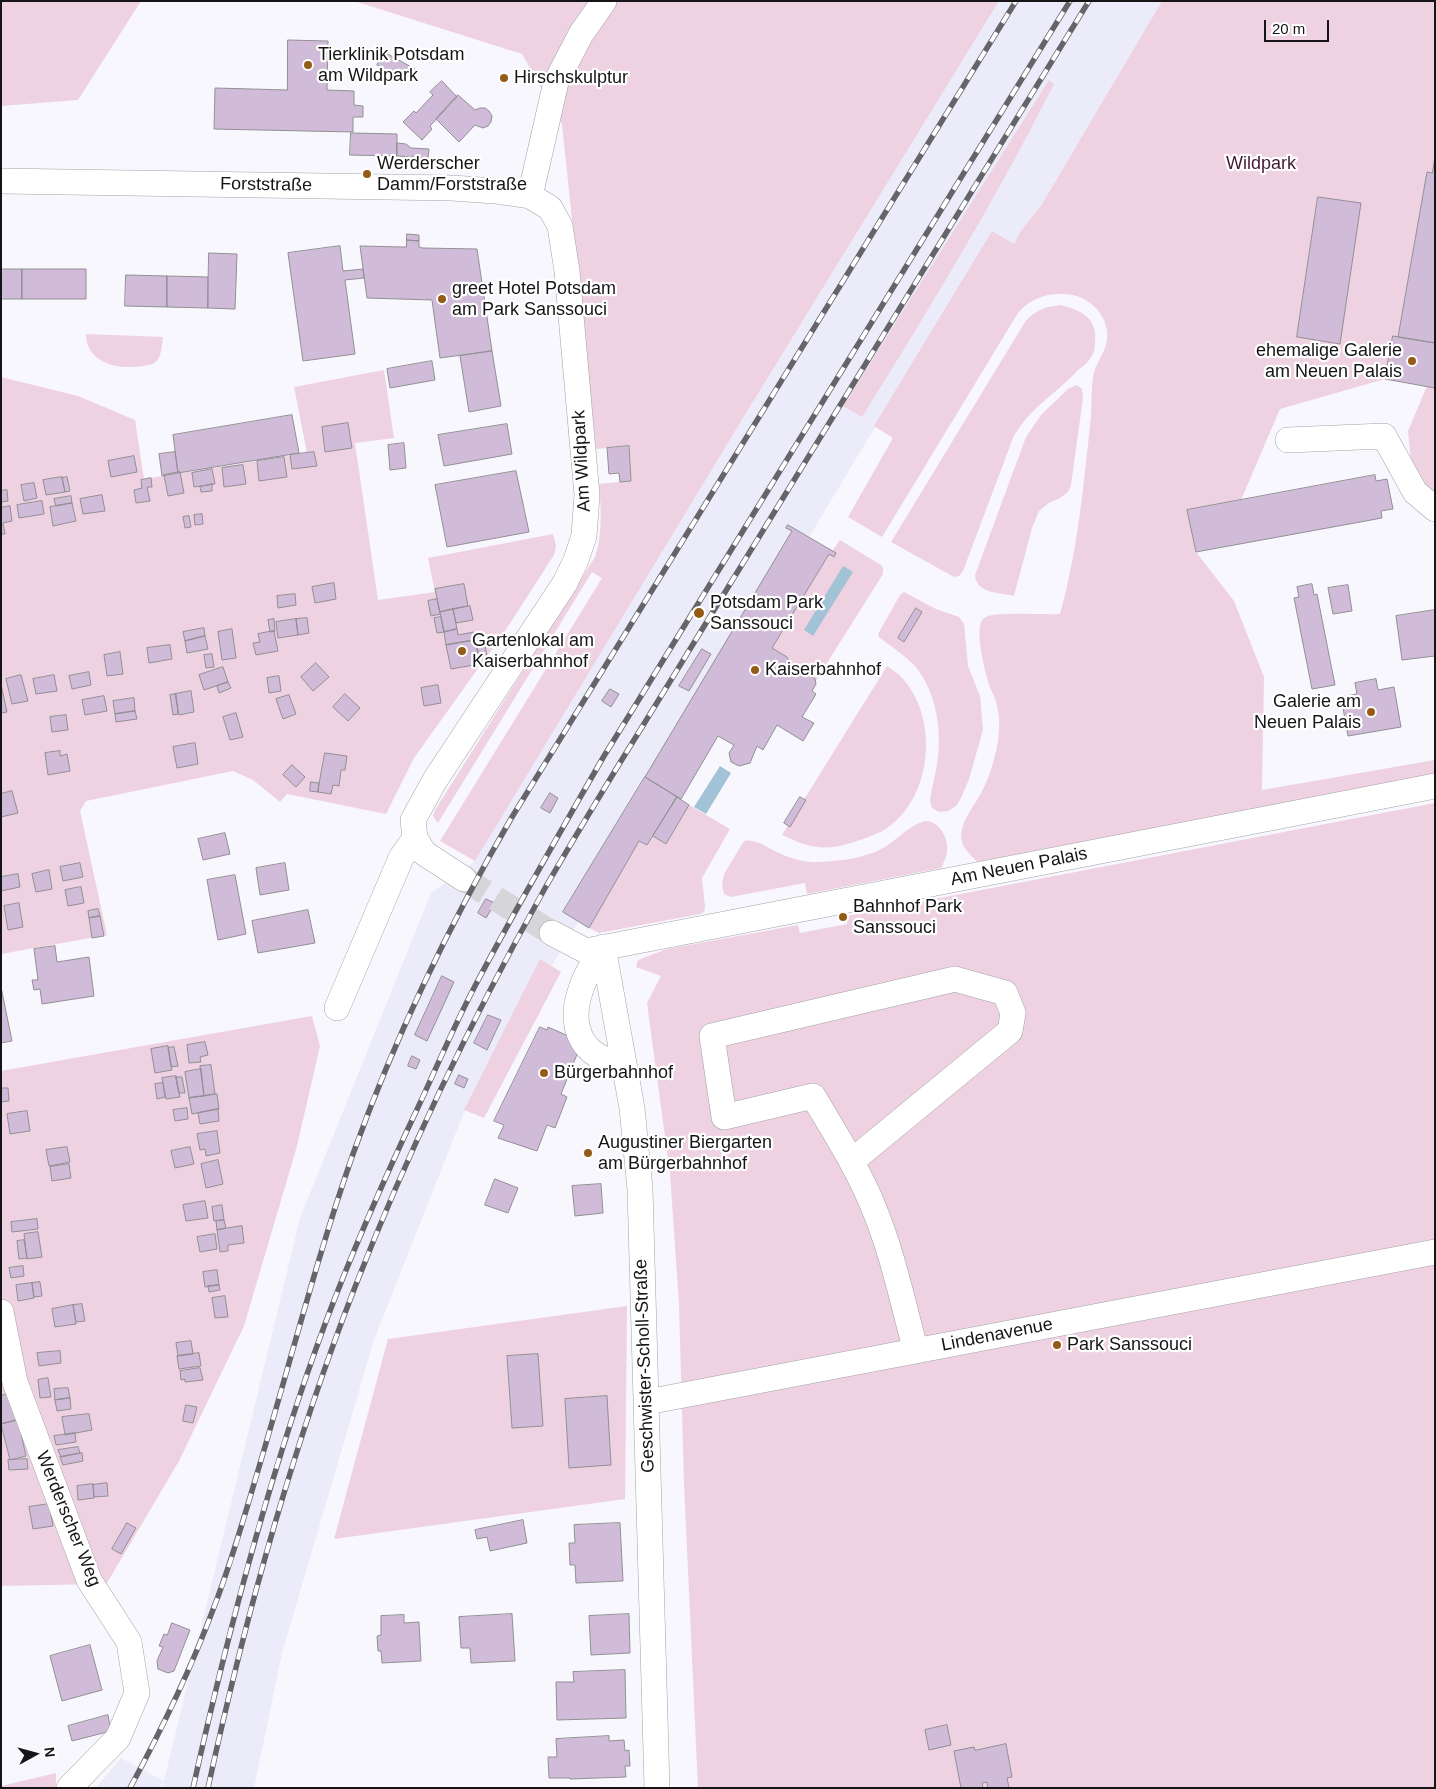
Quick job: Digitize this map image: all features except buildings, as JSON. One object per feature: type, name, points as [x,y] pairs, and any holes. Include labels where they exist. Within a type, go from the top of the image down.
[{"type":"street","points":[[530,196],[556,82],[581,34],[604,1]]},
{"type":"street","name":"Forststraße","points":[[1,182],[452,188],[530,196]]},
{"type":"street","name":"Am Wildpark","points":[[415,838],[413,820],[435,780],[565,583],[576,560],[584,536],[587,495],[567,270],[560,226],[550,208],[530,196]]},
{"type":"street","points":[[1288,440],[1384,436],[1415,492],[1432,506]]},
{"type":"street","name":"Am Neuen Palais","points":[[603,947],[1435,786]]},
{"type":"street","points":[[337,1008],[401,858],[415,838],[424,853],[464,879]]},
{"type":"street","points":[[552,933],[586,951],[603,947]]},
{"type":"street","points":[[603,947],[581,987],[576,1006],[576,1025],[581,1038],[591,1052],[609,1062],[623,1063]]},
{"type":"street","name":"Geschwister-Scholl-Straße","points":[[603,947],[632,1108],[640,1189],[657,1788]]},
{"type":"street","points":[[852,1161],[1010,1031],[1013,1013],[1005,993],[955,978],[712,1036],[724,1117],[814,1096],[852,1161],[875,1210],[916,1350]]},
{"type":"street","name":"Lindenavenue","points":[[647,1402],[1435,1252]]},
{"type":"street","name":"Werderscher Weg","points":[[1,1312],[15,1382],[88,1580],[129,1642],[137,1692],[118,1738],[69,1788]]},
{"type":"shaded area","points":[[999,1],[1162,1],[1042,204],[1020,232],[1014,244],[992,232],[464,1112],[374,1340],[282,1653],[254,1788],[163,1788],[163,1782],[159,1788],[96,1788],[121,1758],[164,1781],[300,1218],[431,893],[475,861],[740,423]]},
{"type":"green space","points":[[1,1],[141,1],[78,100],[1,106]]},
{"type":"green space","points":[[354,1],[999,1],[740,423],[475,861],[440,841],[602,578],[592,572],[438,823],[433,816],[435,810],[595,557],[600,530],[599,484],[631,481],[629,446],[596,449],[562,124],[522,54]]},
{"type":"green space","name":"Wildpark","points":[[1162,1],[1435,1],[1435,157],[1432,173],[1427,172],[1398,337],[1393,336],[1385,379],[1280,409],[1241,500],[1187,510],[1196,552],[1234,601],[1264,677],[1262,790],[1435,760],[1435,775],[977,862],[964,847],[961,832],[966,818],[990,774],[998,743],[999,724],[996,703],[983,660],[980,639],[981,623],[984,618],[989,616],[1060,614],[1080,516],[1094,372],[1104,351],[1107,338],[1105,323],[1098,310],[1080,297],[1065,294],[1051,294],[1039,298],[1023,308],[1018,313],[882,537],[848,517],[893,438],[874,426],[992,231],[1014,244],[1020,232],[1042,204]]},
{"type":"green space","points":[[1049,80],[1054,84],[986,211],[862,417],[843,406]]},
{"type":"green space","points":[[1060,305],[1081,313],[1091,321],[1095,334],[1093,354],[1087,363],[1034,410],[1019,427],[1013,438],[963,571],[959,576],[954,577],[891,542],[1025,322],[1041,310]]},
{"type":"green space","points":[[86,334],[163,337],[162,347],[158,359],[151,365],[134,367],[115,366],[106,363],[92,352]]},
{"type":"green space","points":[[384,370],[394,438],[355,443],[378,600],[435,592],[428,558],[553,534],[556,546],[554,555],[507,628],[414,758],[386,814],[287,794],[280,802],[253,780],[233,771],[86,801],[80,811],[107,935],[1,954],[1,377],[78,396],[135,420],[144,479],[307,453],[294,387]]},
{"type":"green space","points":[[1077,385],[1082,389],[1083,398],[1071,485],[1068,492],[1039,511],[1032,528],[1014,596],[984,589],[980,586],[975,575],[1026,437],[1041,415],[1068,389]]},
{"type":"green space","points":[[1427,386],[1435,388],[1435,509],[1412,473],[1408,431]]},
{"type":"green space","points":[[840,540],[881,565],[883,574],[815,682],[815,679],[772,648],[829,554],[834,557],[836,554],[832,551]]},
{"type":"green space","points":[[904,592],[936,609],[959,617],[964,624],[968,666],[980,696],[983,730],[969,779],[961,798],[956,806],[948,811],[939,812],[932,808],[930,801],[939,743],[936,714],[928,687],[913,664],[879,637],[878,634],[900,595]]},
{"type":"green space","points":[[887,666],[902,678],[914,694],[922,714],[926,734],[926,756],[922,777],[914,797],[902,814],[887,828],[852,843],[835,847],[818,847],[804,844],[782,835]]},
{"type":"green space","name":"Park Sanssouci","points":[[1435,803],[1435,1788],[698,1788],[684,1484],[679,1304],[670,1174],[647,1003],[661,976],[636,967],[638,960],[667,949],[798,925],[800,933],[847,924],[846,916]]},
{"type":"green space","points":[[689,805],[730,829],[702,878],[704,912],[599,933],[589,928],[639,841],[647,845],[653,836],[666,844]]},
{"type":"green space","points":[[925,821],[939,827],[947,842],[947,853],[941,868],[807,894],[805,883],[731,897],[724,894],[722,885],[724,874],[744,841],[758,842],[799,860],[810,862],[836,861],[861,857],[876,851],[888,845],[913,826]]},
{"type":"green space","points":[[540,959],[561,972],[484,1118],[464,1110]]},
{"type":"green space","points":[[312,1016],[320,1046],[297,1146],[244,1326],[179,1461],[107,1583],[1,1586],[1,1071]]},
{"type":"green space","points":[[627,1306],[625,1499],[334,1539],[388,1339]]},
{"type":"green space","points":[[56,1773],[56,1788],[1,1788],[1,1786]]},
{"type":"water","points":[[843,566],[853,572],[813,636],[804,630]]},
{"type":"water","points":[[720,766],[731,773],[706,814],[694,807]]},
{"type":"tunnel","points":[[464,879],[552,933]]},
{"type":"railway","points":[[130,1788],[186,1676],[221,1590],[327,1232],[353,1154],[405,1024],[445,940],[512,817],[1016,1]]},
{"type":"railway","points":[[193,1788],[235,1612],[268,1496],[305,1381],[358,1240],[460,1015],[522,899],[604,756],[1070,1]]},
{"type":"railway","points":[[208,1788],[254,1597],[291,1472],[332,1348],[375,1236],[397,1185],[467,1036],[544,890],[618,766],[1089,1]]},
{"type":"place","name":"Tierklinik Potsdam am Wildpark","points":[[308,65]]},
{"type":"place","name":"Hirschskulptur","points":[[504,78]]},
{"type":"place","name":"Werderscher Damm/Forststraße","points":[[367,174]]},
{"type":"place","name":"greet Hotel Potsdam am Park Sanssouci","points":[[442,299]]},
{"type":"place","name":"ehemalige Galerie am Neuen Palais","points":[[1412,361]]},
{"type":"place","name":"Potsdam Park Sanssouci","points":[[699,613]]},
{"type":"place","name":"Gartenlokal am Kaiserbahnhof","points":[[462,651]]},
{"type":"place","name":"Kaiserbahnhof","points":[[755,670]]},
{"type":"place","name":"Galerie am Neuen Palais","points":[[1371,712]]},
{"type":"place","name":"Bahnhof Park Sanssouci","points":[[843,917]]},
{"type":"place","name":"Bürgerbahnhof","points":[[544,1073]]},
{"type":"place","name":"Augustiner Biergarten am Bürgerbahnhof","points":[[588,1153]]},
{"type":"place","name":"Park Sanssouci","points":[[1057,1345]]}]
